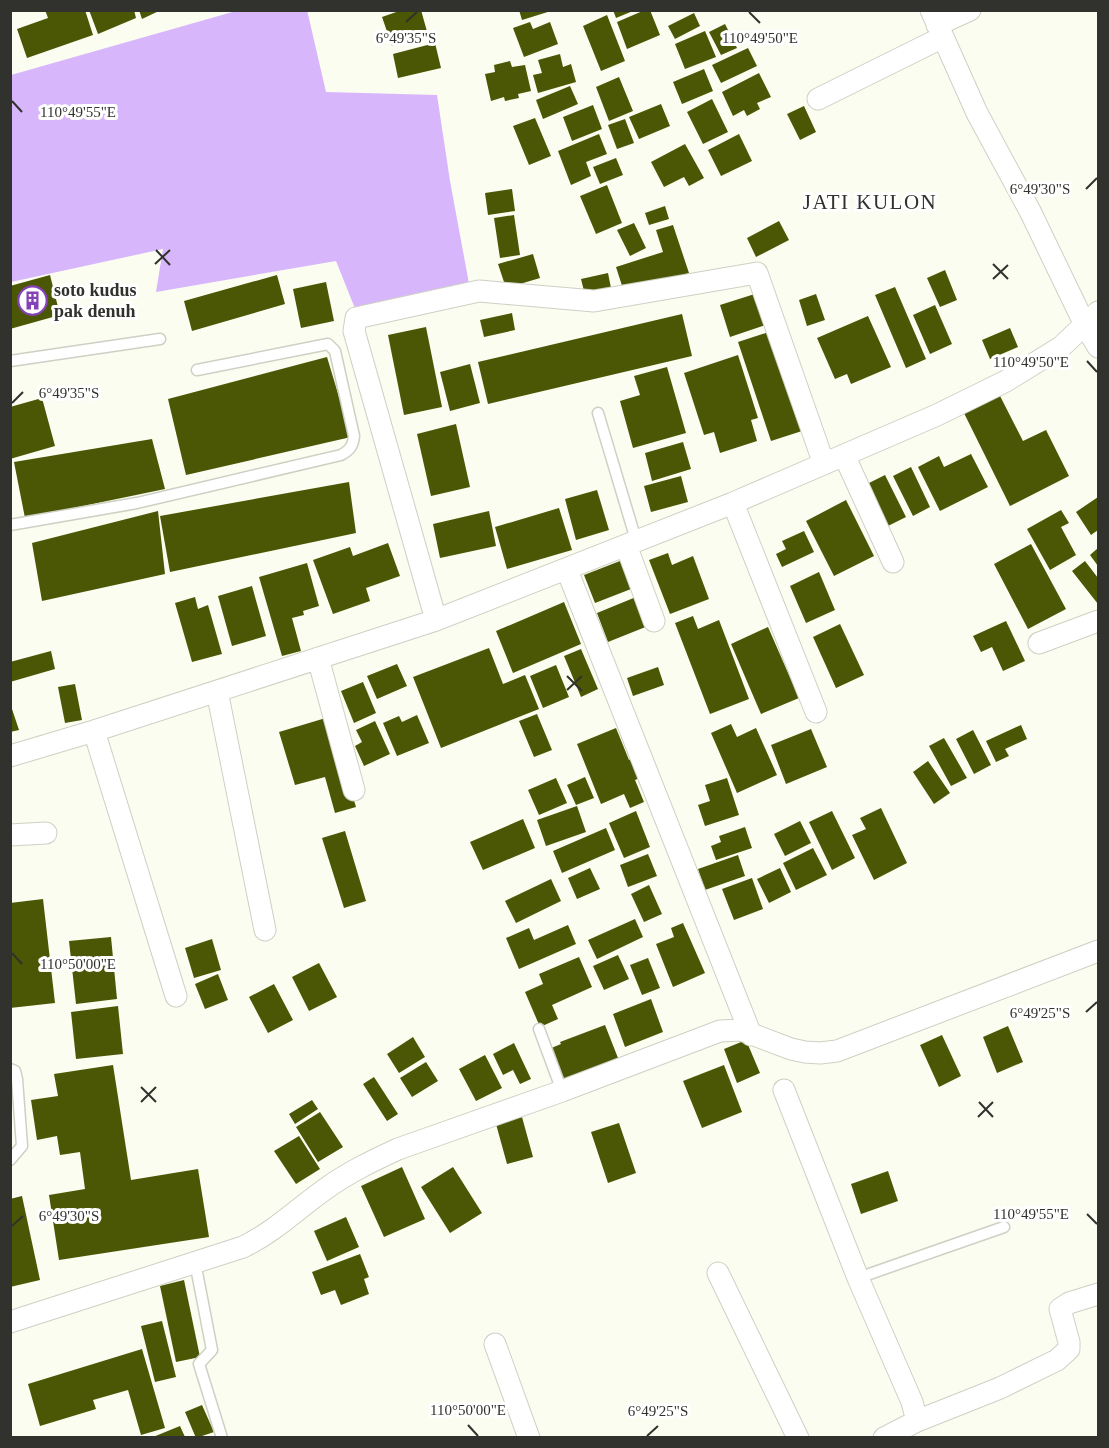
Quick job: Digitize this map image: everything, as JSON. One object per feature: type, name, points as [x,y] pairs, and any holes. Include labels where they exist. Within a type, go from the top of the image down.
[{"type":"street","points":[[818,99],[937,24],[970,10]]},
{"type":"street","points":[[937,24],[977,113],[1092,319],[1098,347]]},
{"type":"street","points":[[436,620],[354,332],[356,318],[479,291],[594,301],[757,273],[824,464]]},
{"type":"street","points":[[10,756],[94,731],[219,699],[318,658],[436,620],[733,503],[937,415],[1006,381],[1053,352],[1092,319]]},
{"type":"street","points":[[844,455],[893,562]]},
{"type":"street","points":[[733,503],[816,712]]},
{"type":"street","points":[[631,543],[654,621]]},
{"type":"street","points":[[567,570],[746,1033]]},
{"type":"street","points":[[1039,643],[1098,621]]},
{"type":"street","points":[[318,658],[354,790]]},
{"type":"street","points":[[219,699],[265,930]]},
{"type":"street","points":[[94,731],[176,996]]},
{"type":"street","points":[[10,835],[46,834]]},
{"type":"street","points":[[10,1322],[243,1247],[261,1238],[323,1191],[374,1160],[398,1149],[562,1091],[720,1031],[746,1033],[805,1052],[837,1051],[1098,951]]},
{"type":"street","points":[[784,1090],[858,1278],[912,1401],[917,1421]]},
{"type":"street","points":[[718,1273],[798,1437]]},
{"type":"street","points":[[884,1437],[917,1421],[1000,1388],[1064,1355],[1069,1349],[1069,1342],[1060,1310],[1069,1303],[1098,1294]]},
{"type":"street","points":[[495,1344],[529,1437]]},
{"type":"lane","points":[[10,361],[160,339]]},
{"type":"lane","points":[[10,525],[137,503],[340,455],[353,445],[354,435],[335,351],[328,344],[197,370]]},
{"type":"lane","points":[[598,413],[631,543]]},
{"type":"lane","points":[[539,1029],[562,1091]]},
{"type":"lane","points":[[10,1068],[15,1071],[17,1079],[22,1146],[10,1160]]},
{"type":"lane","points":[[858,1278],[1004,1227]]},
{"type":"lane","points":[[195,1262],[212,1350],[199,1364],[222,1437]]},
{"type":"shaded area","points":[[307,10],[326,92],[437,95],[470,289],[356,311],[336,261],[156,292],[163,249],[11,282],[11,75],[236,11]]},
{"type":"building","points":[[45,10],[85,10],[93,35],[27,58],[17,29],[48,18]]},
{"type":"building","points":[[89,10],[134,10],[136,18],[98,34]]},
{"type":"building","points":[[139,10],[161,10],[142,19]]},
{"type":"building","points":[[402,10],[421,10],[428,35],[392,46],[382,17]]},
{"type":"building","points":[[519,10],[551,10],[551,11],[522,20]]},
{"type":"building","points":[[613,10],[633,10],[633,11],[616,18]]},
{"type":"building","points":[[650,10],[660,35],[627,49],[617,22]]},
{"type":"building","points":[[694,13],[700,26],[675,39],[668,26]]},
{"type":"building","points":[[607,15],[625,61],[601,71],[583,26]]},
{"type":"building","points":[[530,22],[533,29],[550,22],[558,44],[524,57],[513,28]]},
{"type":"building","points":[[725,24],[737,48],[721,55],[709,32]]},
{"type":"building","points":[[705,31],[716,57],[685,69],[675,44]]},
{"type":"building","points":[[435,43],[441,68],[398,78],[393,54]]},
{"type":"building","points":[[748,48],[757,66],[721,83],[712,65]]},
{"type":"building","points":[[560,54],[563,67],[571,64],[576,82],[538,93],[533,75],[542,73],[538,60]]},
{"type":"building","points":[[510,61],[512,67],[525,65],[531,91],[518,94],[519,98],[505,101],[504,97],[491,101],[485,74],[495,72],[494,65]]},
{"type":"building","points":[[704,69],[713,91],[682,104],[673,82]]},
{"type":"building","points":[[759,73],[771,97],[757,103],[760,109],[747,116],[744,110],[733,116],[722,92]]},
{"type":"building","points":[[619,77],[633,111],[609,121],[596,87]]},
{"type":"building","points":[[570,86],[578,104],[543,119],[536,100]]},
{"type":"building","points":[[712,99],[728,132],[703,144],[687,112]]},
{"type":"building","points":[[661,104],[670,126],[639,139],[629,117]]},
{"type":"building","points":[[593,105],[602,129],[572,141],[563,117]]},
{"type":"building","points":[[804,106],[816,132],[800,140],[787,114]]},
{"type":"building","points":[[535,118],[551,156],[529,165],[513,126]]},
{"type":"building","points":[[625,119],[634,143],[617,149],[608,125]]},
{"type":"building","points":[[599,134],[607,154],[586,162],[591,176],[571,185],[558,151]]},
{"type":"building","points":[[739,134],[752,161],[721,176],[708,150]]},
{"type":"building","points":[[685,144],[704,178],[689,186],[684,177],[664,187],[651,162]]},
{"type":"building","points":[[616,158],[623,175],[600,184],[593,167]]},
{"type":"building","points":[[607,185],[622,223],[596,234],[580,196]]},
{"type":"building","points":[[512,189],[515,211],[488,215],[485,193]]},
{"type":"building","points":[[665,206],[669,219],[649,225],[645,213]]},
{"type":"building","points":[[514,215],[520,255],[500,258],[494,218]]},
{"type":"building","points":[[779,221],[789,240],[756,257],[747,238]]},
{"type":"building","points":[[634,223],[646,248],[630,256],[617,230]]},
{"type":"building","points":[[673,225],[689,273],[625,295],[616,267],[663,252],[656,230]]},
{"type":"building","points":[[533,254],[540,278],[506,288],[498,264]]},
{"type":"building","points":[[945,270],[957,300],[940,307],[927,278]]},
{"type":"building","points":[[608,273],[611,288],[585,295],[581,279]]},
{"type":"building","name":"soto kudus pak denuh","points":[[50,275],[60,315],[10,329],[10,286]]},
{"type":"building","points":[[277,275],[285,304],[192,331],[184,301]]},
{"type":"building","points":[[326,282],[334,321],[301,328],[293,289]]},
{"type":"building","points":[[895,287],[926,359],[906,368],[875,295]]},
{"type":"building","points":[[761,292],[771,323],[730,337],[720,305]]},
{"type":"building","points":[[816,294],[825,320],[807,326],[799,300]]},
{"type":"building","points":[[935,305],[952,344],[930,354],[913,315]]},
{"type":"building","points":[[512,313],[515,330],[484,337],[480,320]]},
{"type":"building","points":[[682,314],[692,356],[488,404],[478,362]]},
{"type":"building","points":[[868,316],[891,367],[851,384],[847,374],[835,379],[817,338]]},
{"type":"building","points":[[426,327],[442,407],[404,415],[388,335]]},
{"type":"building","points":[[1010,328],[1018,347],[990,359],[982,340]]},
{"type":"building","points":[[772,331],[805,430],[771,441],[738,342]]},
{"type":"building","points":[[738,355],[758,418],[751,420],[757,441],[720,453],[714,432],[704,435],[684,373]]},
{"type":"building","points":[[327,357],[351,437],[186,475],[168,399]]},
{"type":"building","points":[[470,364],[480,403],[450,411],[440,372]]},
{"type":"building","points":[[667,367],[686,433],[633,448],[620,401],[640,395],[634,376]]},
{"type":"building","points":[[998,392],[1023,441],[1046,430],[1069,476],[1010,506],[962,409]]},
{"type":"building","points":[[42,398],[55,446],[10,459],[10,407]]},
{"type":"building","points":[[456,424],[470,487],[431,496],[417,434]]},
{"type":"building","points":[[152,439],[165,489],[25,518],[14,462]]},
{"type":"building","points":[[683,442],[691,469],[652,481],[645,453]]},
{"type":"building","points":[[971,454],[988,487],[940,511],[918,467],[939,456],[944,467]]},
{"type":"building","points":[[911,467],[930,507],[913,516],[893,476]]},
{"type":"building","points":[[885,475],[906,517],[882,529],[861,487]]},
{"type":"building","points":[[681,476],[688,502],[651,512],[644,486]]},
{"type":"building","points":[[349,482],[356,533],[170,572],[160,516]]},
{"type":"building","points":[[597,490],[609,530],[576,540],[565,499]]},
{"type":"building","points":[[1098,497],[1098,530],[1091,535],[1076,512]]},
{"type":"building","points":[[846,500],[874,556],[834,576],[806,521]]},
{"type":"building","points":[[559,508],[572,550],[507,569],[495,527]]},
{"type":"building","points":[[1061,510],[1069,523],[1061,527],[1076,555],[1050,570],[1027,529]]},
{"type":"building","points":[[158,511],[165,574],[42,601],[32,543]]},
{"type":"building","points":[[489,511],[496,546],[440,558],[433,524]]},
{"type":"building","points":[[804,531],[814,552],[782,567],[776,554],[786,549],[782,541]]},
{"type":"building","points":[[388,543],[400,576],[366,588],[370,601],[333,614],[313,560],[350,547],[353,556]]},
{"type":"building","points":[[1031,544],[1066,609],[1028,629],[994,564]]},
{"type":"building","points":[[1098,548],[1098,566],[1090,555]]},
{"type":"building","points":[[668,553],[672,565],[693,556],[709,599],[670,614],[649,560]]},
{"type":"building","points":[[620,561],[631,589],[595,603],[584,575]]},
{"type":"building","points":[[1085,561],[1098,578],[1098,604],[1072,571]]},
{"type":"building","points":[[307,563],[319,606],[303,611],[304,615],[292,618],[301,651],[282,656],[259,577]]},
{"type":"building","points":[[819,572],[835,610],[806,623],[790,586]]},
{"type":"building","points":[[252,586],[266,636],[232,646],[218,596]]},
{"type":"building","points":[[195,597],[198,609],[208,605],[222,654],[192,662],[175,603]]},
{"type":"building","points":[[636,597],[648,626],[608,642],[597,613]]},
{"type":"building","points":[[564,602],[581,644],[513,673],[496,631]]},
{"type":"building","points":[[693,616],[698,629],[719,620],[749,699],[710,714],[675,623]]},
{"type":"building","points":[[1006,621],[1025,661],[1003,671],[992,647],[981,652],[973,636]]},
{"type":"building","points":[[840,624],[864,675],[836,688],[813,637]]},
{"type":"building","points":[[768,627],[799,698],[761,714],[731,644]]},
{"type":"building","points":[[489,648],[503,684],[525,675],[539,709],[441,748],[413,677]]},
{"type":"building","points":[[581,649],[598,689],[581,697],[564,656]]},
{"type":"building","points":[[51,651],[55,669],[10,682],[10,662]]},
{"type":"building","points":[[397,664],[407,686],[377,699],[367,676]]},
{"type":"building","points":[[556,665],[569,697],[543,708],[530,676]]},
{"type":"building","points":[[658,667],[664,685],[633,696],[627,678]]},
{"type":"building","points":[[363,682],[376,713],[354,723],[341,691]]},
{"type":"building","points":[[75,684],[82,720],[65,723],[58,687]]},
{"type":"building","points":[[10,703],[19,730],[10,732]]},
{"type":"building","points":[[537,714],[552,750],[534,757],[519,721]]},
{"type":"building","points":[[417,715],[429,743],[397,756],[383,723],[399,716],[402,722]]},
{"type":"building","points":[[329,717],[356,807],[335,813],[325,777],[295,785],[279,732]]},
{"type":"building","points":[[375,721],[390,754],[364,766],[355,746],[362,742],[356,730]]},
{"type":"building","points":[[731,724],[737,737],[756,728],[777,775],[737,793],[711,733]]},
{"type":"building","points":[[1021,725],[1027,739],[1005,749],[1009,756],[996,762],[986,741]]},
{"type":"building","points":[[616,728],[629,760],[634,758],[642,777],[635,780],[644,802],[630,808],[624,794],[601,804],[577,744]]},
{"type":"building","points":[[811,729],[827,767],[786,784],[771,745]]},
{"type":"building","points":[[973,730],[991,765],[974,774],[956,739]]},
{"type":"building","points":[[944,738],[967,778],[951,786],[929,746]]},
{"type":"building","points":[[928,761],[950,793],[934,804],[913,772]]},
{"type":"building","points":[[585,777],[594,798],[576,805],[567,785]]},
{"type":"building","points":[[556,778],[567,803],[539,815],[528,790]]},
{"type":"building","points":[[727,778],[739,815],[705,826],[698,805],[710,801],[705,785]]},
{"type":"building","points":[[577,806],[586,832],[546,846],[537,820]]},
{"type":"building","points":[[881,808],[907,863],[874,880],[852,835],[866,829],[860,818]]},
{"type":"building","points":[[636,811],[650,847],[624,858],[609,823]]},
{"type":"building","points":[[832,811],[855,858],[832,870],[809,822]]},
{"type":"building","points":[[523,819],[535,848],[483,870],[470,842]]},
{"type":"building","points":[[800,821],[811,843],[785,856],[774,834]]},
{"type":"building","points":[[745,827],[752,848],[716,860],[711,846],[721,842],[719,836]]},
{"type":"building","points":[[606,828],[615,850],[562,873],[553,851]]},
{"type":"building","points":[[345,831],[366,901],[344,908],[322,838]]},
{"type":"building","points":[[813,848],[827,875],[796,890],[783,863]]},
{"type":"building","points":[[648,854],[657,876],[628,887],[620,865]]},
{"type":"building","points":[[738,855],[745,876],[705,890],[698,869]]},
{"type":"building","points":[[590,868],[600,889],[577,899],[568,878]]},
{"type":"building","points":[[780,868],[791,892],[769,903],[757,879]]},
{"type":"building","points":[[752,878],[763,909],[734,920],[722,889]]},
{"type":"building","points":[[551,879],[561,901],[516,923],[505,901]]},
{"type":"building","points":[[649,885],[662,914],[644,922],[631,894]]},
{"type":"building","points":[[43,899],[55,1003],[10,1008],[10,903]]},
{"type":"building","points":[[635,919],[643,937],[597,959],[588,940]]},
{"type":"building","points":[[683,923],[705,973],[673,987],[656,944],[674,937],[671,928]]},
{"type":"building","points":[[568,925],[576,944],[519,969],[506,938],[529,928],[534,940]]},
{"type":"building","points":[[111,937],[117,999],[76,1004],[69,941]]},
{"type":"building","points":[[212,939],[221,970],[194,978],[185,948]]},
{"type":"building","points":[[618,955],[629,979],[604,990],[593,966]]},
{"type":"building","points":[[579,957],[592,987],[552,1005],[558,1019],[540,1027],[525,992],[543,984],[539,974]]},
{"type":"building","points":[[648,958],[660,988],[642,995],[630,965]]},
{"type":"building","points":[[319,963],[337,997],[309,1011],[292,977]]},
{"type":"building","points":[[218,974],[228,1000],[205,1009],[195,984]]},
{"type":"building","points":[[274,984],[293,1020],[268,1033],[249,997]]},
{"type":"building","points":[[651,999],[663,1032],[625,1047],[613,1014]]},
{"type":"building","points":[[118,1006],[123,1054],[76,1059],[71,1012]]},
{"type":"building","points":[[605,1025],[618,1058],[561,1080],[549,1049],[561,1044],[560,1042]]},
{"type":"building","points":[[1008,1026],[1023,1062],[997,1073],[983,1037]]},
{"type":"building","points":[[942,1035],[961,1076],[939,1087],[920,1045]]},
{"type":"building","points":[[413,1037],[425,1057],[399,1073],[387,1054]]},
{"type":"building","points":[[746,1040],[760,1073],[737,1083],[724,1049]]},
{"type":"building","points":[[514,1043],[531,1079],[520,1084],[513,1070],[503,1075],[493,1054]]},
{"type":"building","points":[[485,1055],[502,1088],[476,1101],[459,1069]]},
{"type":"building","points":[[426,1062],[438,1081],[412,1097],[400,1078]]},
{"type":"building","points":[[113,1065],[131,1180],[198,1169],[209,1237],[59,1260],[49,1195],[85,1189],[80,1152],[60,1155],[57,1136],[37,1140],[31,1100],[58,1096],[54,1074]]},
{"type":"building","points":[[724,1065],[742,1112],[702,1128],[683,1081]]},
{"type":"building","points":[[374,1077],[398,1114],[387,1121],[363,1084]]},
{"type":"building","points":[[312,1100],[318,1109],[295,1124],[289,1114]]},
{"type":"building","points":[[320,1112],[343,1147],[318,1162],[296,1127]]},
{"type":"building","points":[[522,1117],[533,1157],[507,1164],[496,1124]]},
{"type":"building","points":[[619,1123],[636,1173],[608,1183],[591,1132]]},
{"type":"building","points":[[299,1136],[320,1169],[296,1184],[274,1151]]},
{"type":"building","points":[[402,1167],[425,1219],[384,1237],[361,1186]]},
{"type":"building","points":[[453,1167],[482,1213],[450,1233],[421,1187]]},
{"type":"building","points":[[888,1171],[898,1201],[861,1214],[851,1184]]},
{"type":"building","points":[[22,1196],[40,1280],[10,1287],[10,1199]]},
{"type":"building","points":[[346,1217],[359,1247],[327,1261],[314,1231]]},
{"type":"building","points":[[360,1254],[369,1277],[364,1279],[369,1294],[341,1305],[335,1290],[321,1295],[312,1272]]},
{"type":"building","points":[[184,1280],[200,1357],[176,1362],[160,1286]]},
{"type":"building","points":[[162,1321],[176,1377],[155,1382],[141,1326]]},
{"type":"building","points":[[142,1349],[165,1428],[141,1435],[128,1390],[93,1400],[96,1409],[40,1426],[28,1384]]},
{"type":"building","points":[[202,1405],[214,1432],[196,1438],[185,1412]]},
{"type":"building","points":[[180,1426],[185,1437],[153,1437]]},
{"type":"place","name":"soto kudus pak denuh","points":[[33,300]]},
{"type":"district","name":"JATI KULON","points":[[870,202]]}]
